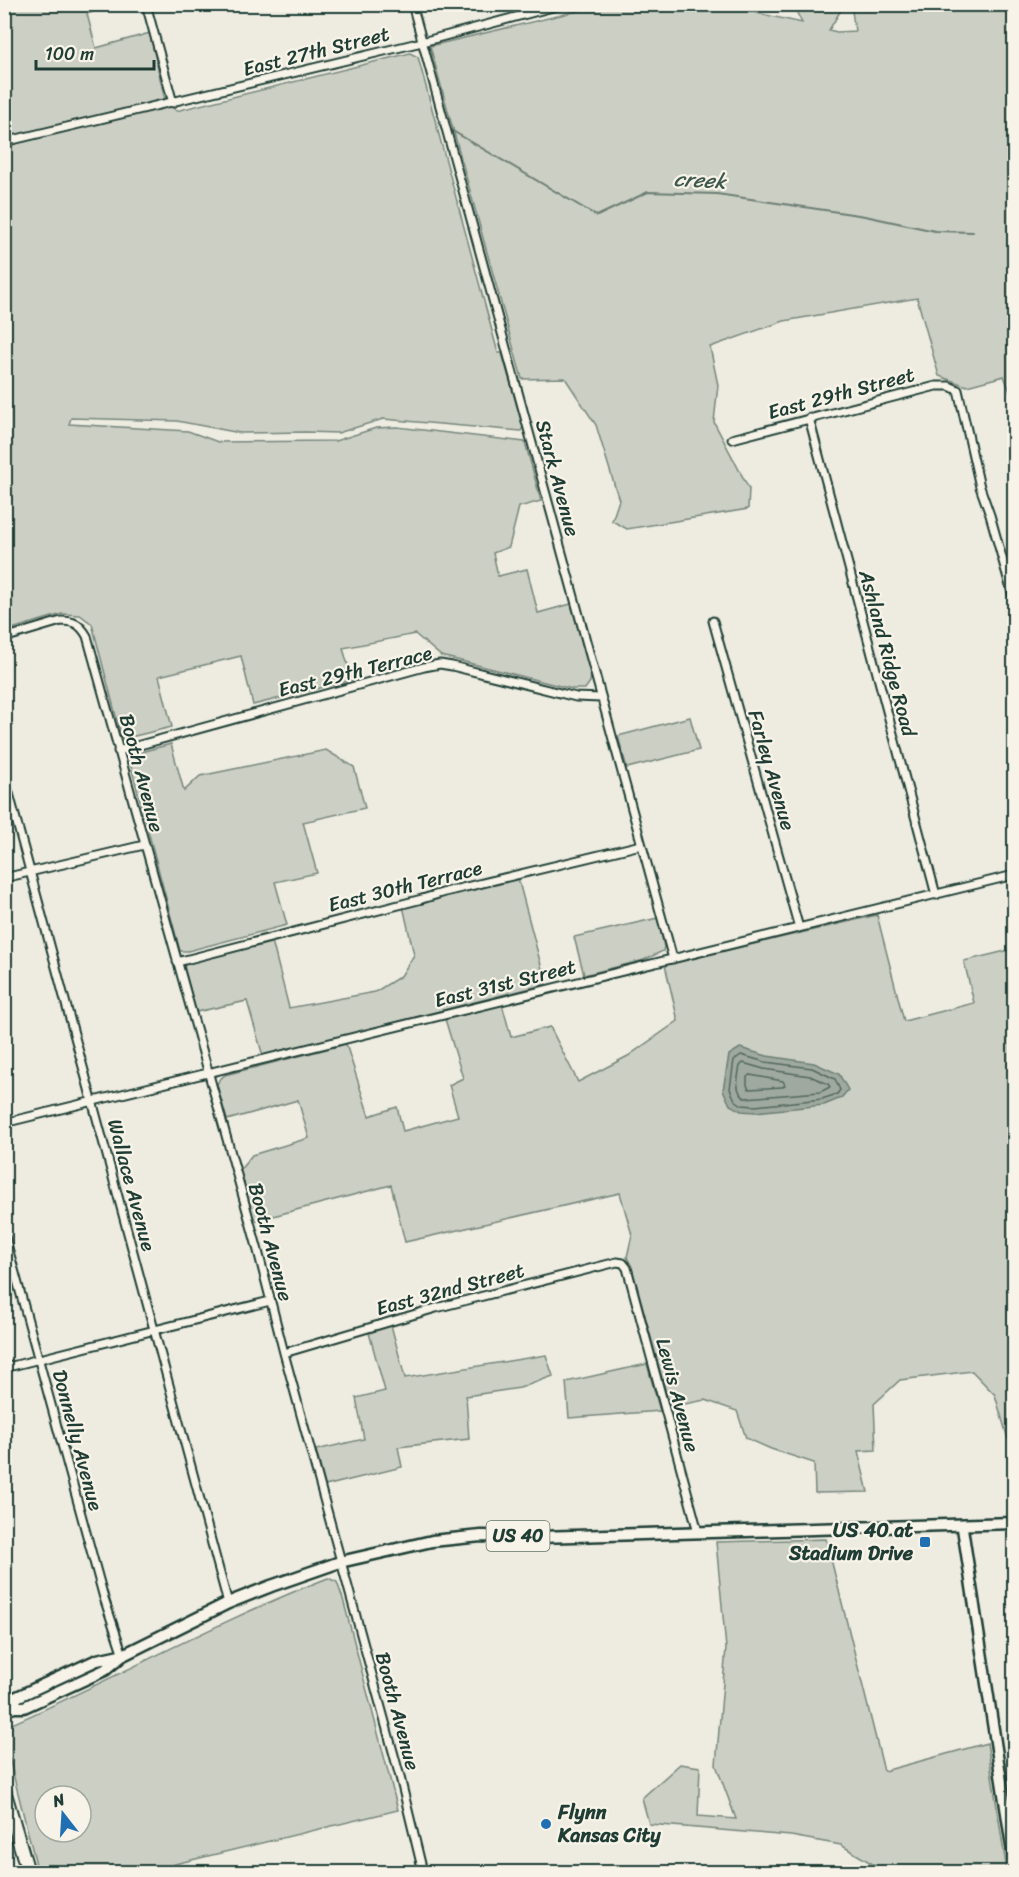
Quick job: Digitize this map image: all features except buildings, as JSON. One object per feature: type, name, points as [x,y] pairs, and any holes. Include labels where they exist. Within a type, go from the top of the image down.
[{"type":"highway","points":[[4,1693],[8,1709]]},
{"type":"highway","points":[[4,1790],[28,1872]]},
{"type":"main road","name":"US 40","points":[[8,1709],[24,1707],[105,1670],[123,1655],[228,1603],[340,1562],[432,1541],[481,1536],[539,1537],[1014,1522]]},
{"type":"main road","points":[[962,1525],[1014,1859]]},
{"type":"street","points":[[146,4],[173,103]]},
{"type":"street","name":"Stark Avenue","points":[[412,4],[673,959]]},
{"type":"street","name":"East 27th Street","points":[[4,142],[422,42],[564,4]]},
{"type":"street","name":"East 29th Street","points":[[732,439],[936,386],[949,386],[958,390],[980,487],[1014,600]]},
{"type":"street","name":"Ashland Ridge Road","points":[[809,418],[936,895]]},
{"type":"street","name":"Booth Avenue","points":[[4,638],[61,621],[78,624],[87,636],[400,1777],[423,1872]]},
{"type":"street","name":"Farley Avenue","points":[[713,621],[799,928]]},
{"type":"street","name":"East 29th Terrace","points":[[118,751],[440,664],[576,698],[601,698]]},
{"type":"street","name":"Wallace Avenue","points":[[4,774],[228,1603]]},
{"type":"street","points":[[4,878],[144,845]]},
{"type":"street","name":"East 30th Terrace","points":[[177,962],[445,892],[641,845]]},
{"type":"street","name":"East 31st Street","points":[[4,1123],[1014,875]]},
{"type":"street","name":"Donnelly Avenue","points":[[4,1233],[104,1599],[123,1655]]},
{"type":"street","name":"East 32nd Street","points":[[284,1353],[436,1308],[617,1262],[626,1266]]},
{"type":"street","name":"Lewis Avenue","points":[[626,1266],[698,1532]]},
{"type":"street","points":[[4,1368],[270,1301]]},
{"type":"shaded area","points":[[926,4],[1014,5],[1014,402],[1004,376],[967,386],[939,376],[917,298],[784,321],[710,347],[718,385],[714,422],[749,489],[748,509],[627,529],[612,521],[619,500],[596,425],[565,378],[522,379],[430,46],[603,5],[740,5],[748,11],[802,23],[793,5],[844,5],[829,30],[837,32],[855,31],[852,11],[856,5],[913,5],[920,8]]},
{"type":"shaded area","points":[[5,5],[97,5],[98,10],[87,14],[96,48],[150,33],[164,96],[176,111],[410,53],[418,57],[498,353],[502,353],[523,427],[521,431],[383,419],[338,433],[240,433],[177,421],[71,418],[69,424],[188,431],[218,442],[335,441],[376,428],[397,427],[525,442],[541,501],[519,507],[509,547],[493,553],[498,576],[527,569],[538,613],[571,604],[591,674],[590,682],[585,689],[572,689],[441,656],[415,634],[343,648],[352,680],[253,705],[241,656],[159,676],[172,727],[122,739],[92,624],[80,615],[62,614],[5,631]]},
{"type":"shaded area","points":[[690,717],[699,750],[627,768],[618,736]]},
{"type":"shaded area","points":[[171,744],[184,791],[200,776],[326,750],[354,767],[365,808],[303,822],[317,873],[275,882],[287,925],[188,951],[180,951],[129,759],[133,754]]},
{"type":"shaded area","points":[[518,878],[546,984],[263,1056],[247,1001],[196,1012],[184,967],[187,963],[272,941],[289,1008],[375,992],[401,976],[414,955],[403,906]]},
{"type":"shaded area","points":[[877,915],[904,1021],[974,1003],[964,961],[1014,949],[1014,1446],[1008,1439],[995,1395],[972,1371],[900,1380],[874,1404],[876,1450],[858,1451],[868,1492],[815,1493],[814,1463],[746,1438],[737,1411],[705,1400],[670,1407],[627,1257],[632,1235],[620,1193],[405,1242],[391,1185],[254,1221],[240,1170],[252,1155],[309,1138],[298,1100],[227,1120],[217,1085],[225,1075],[346,1044],[369,1116],[397,1107],[403,1131],[458,1116],[449,1085],[463,1078],[445,1019],[502,1004],[511,1037],[550,1027],[578,1082],[628,1056],[678,1021],[665,965]]},
{"type":"shaded area","points":[[658,918],[663,951],[644,960],[584,975],[574,937]]},
{"type":"shaded area","points":[[391,1325],[405,1378],[546,1355],[553,1376],[520,1388],[466,1396],[469,1439],[398,1447],[402,1467],[325,1486],[316,1450],[364,1439],[356,1398],[385,1391],[369,1333]]},
{"type":"shaded area","points":[[647,1364],[660,1411],[569,1418],[566,1382]]},
{"type":"shaded area","points":[[826,1539],[884,1771],[987,1743],[1007,1872],[886,1872],[841,1845],[791,1836],[649,1824],[642,1798],[680,1764],[700,1767],[698,1816],[736,1819],[716,1765],[726,1648],[716,1542]]},
{"type":"shaded area","points":[[328,1578],[337,1582],[398,1810],[175,1864],[162,1872],[38,1872],[5,1742],[5,1727],[246,1613]]},
{"type":"water","points":[[740,1048],[767,1056],[814,1063],[839,1074],[848,1090],[841,1098],[824,1105],[755,1112],[741,1111],[730,1105],[723,1090],[729,1055]]},
{"type":"waterway","name":"creek","points":[[451,130],[597,216],[648,192],[717,194],[865,216],[935,231],[973,232]]},
{"type":"place","name":"US 40 at Stadium Drive","points":[[925,1542]]},
{"type":"place","name":"Flynn Kansas City","points":[[546,1824]]}]
